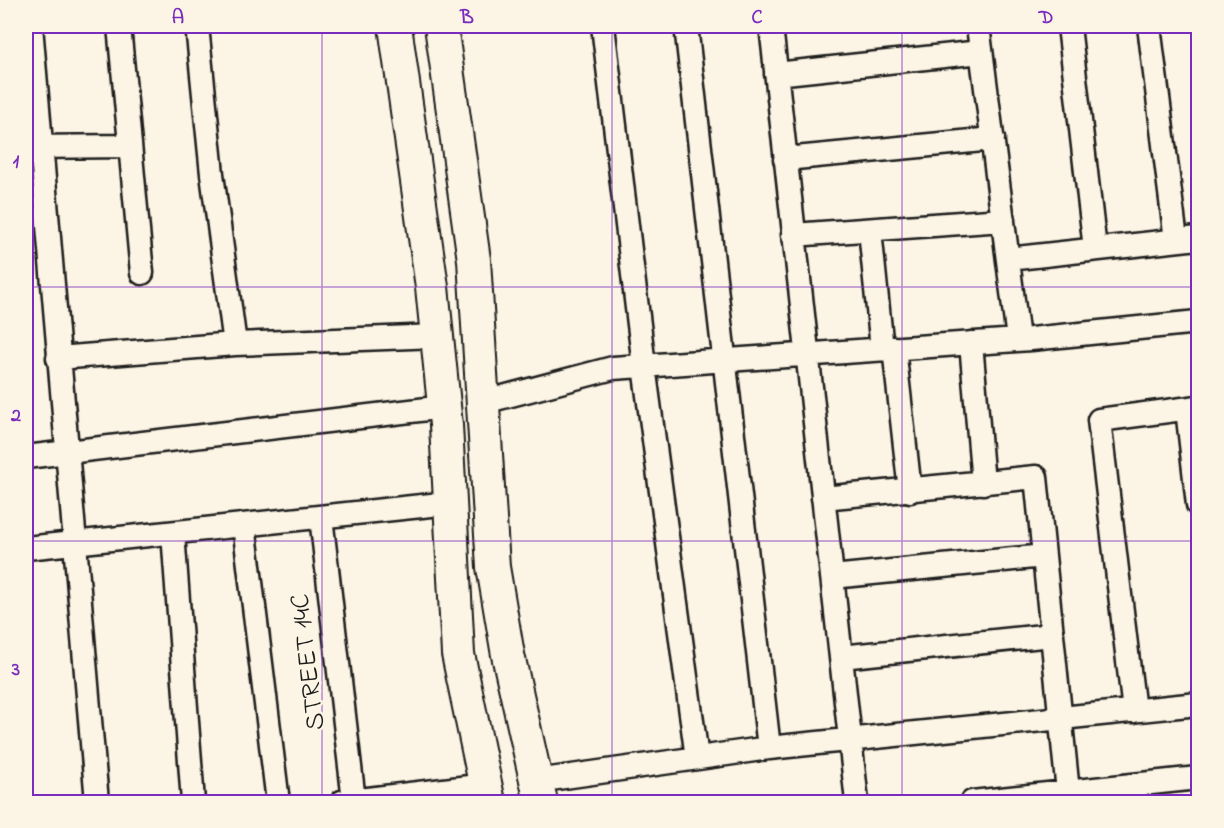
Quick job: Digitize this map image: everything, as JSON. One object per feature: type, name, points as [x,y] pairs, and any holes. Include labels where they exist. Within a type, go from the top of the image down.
[{"type":"main road","points":[[394,26],[437,336],[444,407],[458,654],[488,794]]},
{"type":"main road","points":[[441,26],[474,260],[493,567],[508,655],[539,792]]},
{"type":"street","points":[[31,26],[33,147],[58,358],[76,542],[97,802]]},
{"type":"street","points":[[118,26],[142,273]]},
{"type":"street","points":[[197,26],[212,174],[235,344]]},
{"type":"street","points":[[603,26],[644,366],[697,758]]},
{"type":"street","points":[[686,26],[769,748]]},
{"type":"street","points":[[771,26],[857,802]]},
{"type":"street","points":[[978,26],[1018,339]]},
{"type":"street","points":[[1069,26],[1095,249]]},
{"type":"street","points":[[1149,26],[1176,240]]},
{"type":"street","points":[[776,74],[981,52]]},
{"type":"street","points":[[785,159],[993,139]]},
{"type":"street","points":[[33,147],[130,146]]},
{"type":"street","points":[[793,235],[1003,220]]},
{"type":"street","points":[[870,230],[910,491]]},
{"type":"street","points":[[1008,259],[1198,238]]},
{"type":"street","points":[[484,402],[612,368],[971,343],[1198,322]]},
{"type":"street","points":[[58,358],[235,344],[437,336]]},
{"type":"street","points":[[971,343],[983,483]]},
{"type":"street","points":[[26,456],[444,407]]},
{"type":"street","points":[[1134,711],[1100,420],[1193,408],[1198,505]]},
{"type":"street","points":[[823,498],[1036,477],[1068,792]]},
{"type":"street","points":[[26,548],[450,503]]},
{"type":"street","name":"STREET 14C","points":[[321,517],[348,802]]},
{"type":"street","points":[[244,525],[278,802]]},
{"type":"street","points":[[173,533],[193,802]]},
{"type":"street","points":[[832,577],[1044,556]]},
{"type":"street","points":[[841,657],[1052,635]]},
{"type":"street","points":[[539,792],[697,758],[769,748],[1198,704]]},
{"type":"street","points":[[972,802],[1068,792],[1097,796],[1198,778]]},
{"type":"street","points":[[348,802],[488,794]]}]
